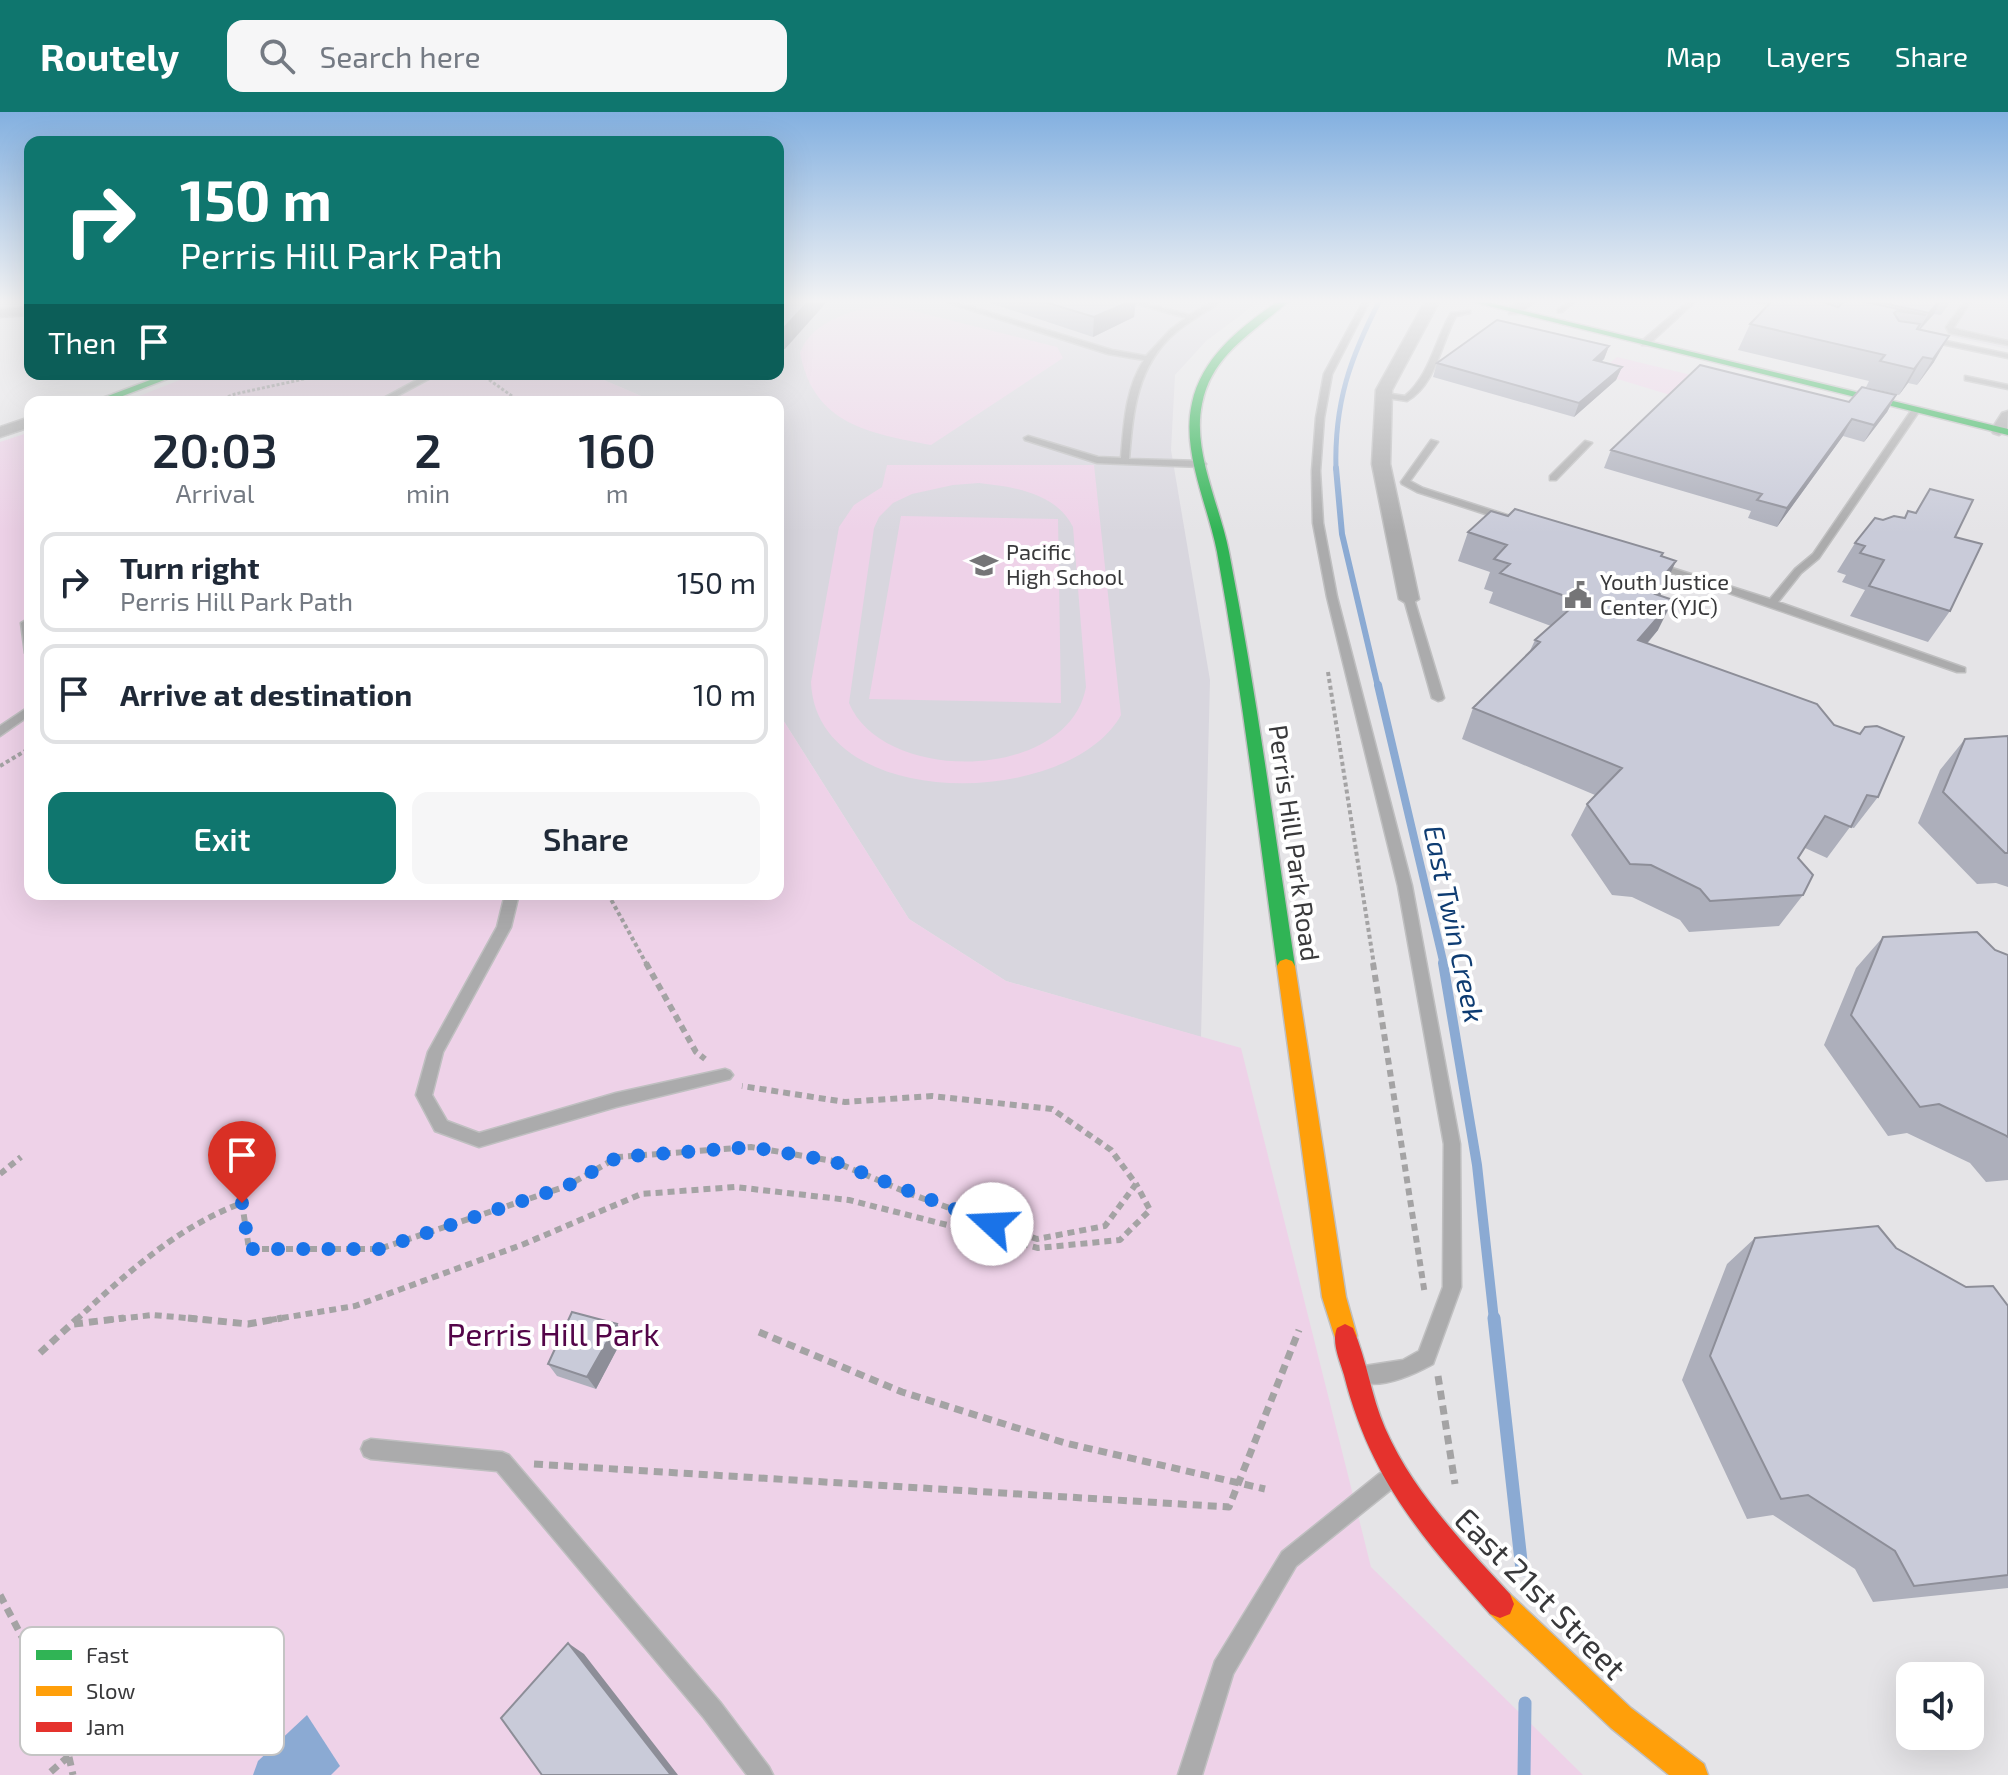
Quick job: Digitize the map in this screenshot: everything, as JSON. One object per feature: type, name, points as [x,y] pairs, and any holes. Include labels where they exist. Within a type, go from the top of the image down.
[{"type":"street","name":"Perris Hill Park Road","points":[[1203,378],[1193,409],[1202,464],[1222,546],[1245,683],[1334,1297],[1373,1430]]},
{"type":"street","points":[[1392,378],[1384,395],[1381,464],[1409,599]]},
{"type":"street","points":[[1762,378],[1836,395],[2005,426]]},
{"type":"street","points":[[114,396],[158,380]]},
{"type":"street","points":[[0,432],[24,424]]},
{"type":"street","name":"East 21st Street","points":[[1373,1430],[1394,1474],[1435,1532],[1519,1624],[1621,1718],[1693,1775]]},
{"type":"lane","points":[[1125,460],[1127,417],[1136,378]]},
{"type":"lane","points":[[1327,378],[1320,418],[1316,471],[1318,523],[1332,597],[1405,886],[1452,1144],[1452,1287],[1426,1357],[1405,1369],[1357,1375]]},
{"type":"lane","points":[[1384,395],[1407,399],[1420,391],[1425,378]]},
{"type":"lane","points":[[1968,378],[2008,387]]},
{"type":"lane","points":[[392,396],[422,380]]},
{"type":"lane","points":[[1772,603],[1798,571],[1816,556],[1916,410]]},
{"type":"lane","points":[[1028,438],[1097,460],[1202,464]]},
{"type":"lane","points":[[1434,442],[1405,482],[1410,487],[1512,520]]},
{"type":"lane","points":[[1553,478],[1588,443]]},
{"type":"lane","points":[[1649,564],[1772,603],[1961,670]]},
{"type":"lane","points":[[1409,599],[1438,698]]},
{"type":"lane","points":[[0,732],[24,714]]},
{"type":"lane","points":[[511,900],[504,927],[436,1052],[424,1095],[441,1126],[479,1140],[616,1100],[725,1075]]},
{"type":"lane","points":[[371,1449],[502,1462],[712,1710],[761,1775]]},
{"type":"lane","points":[[1190,1775],[1223,1669],[1289,1559],[1394,1474]]},
{"type":"lane","points":[[1656,1775],[1662,1751]]},
{"type":"path","points":[[230,396],[299,380]]},
{"type":"path","points":[[489,380],[512,396]]},
{"type":"path","points":[[0,766],[24,752]]},
{"type":"path","points":[[73,1324],[153,1315],[248,1324],[355,1306],[524,1244],[641,1194],[735,1187],[849,1200],[1038,1248],[1120,1240],[1150,1210],[1136,1184],[1111,1150],[1052,1109],[932,1096],[845,1102],[738,1085],[696,1052],[611,900]]},
{"type":"path","points":[[40,1353],[157,1251],[217,1209],[242,1203],[249,1249],[379,1249],[567,1186],[618,1157],[751,1147],[833,1161],[913,1195],[1037,1239],[1105,1226],[1136,1184]]},
{"type":"path","points":[[0,1174],[21,1157]]},
{"type":"path","points":[[502,1462],[1229,1507],[1299,1330]]},
{"type":"path","points":[[759,1332],[932,1402],[1065,1443],[1265,1489]]},
{"type":"path","points":[[0,1595],[20,1633]]},
{"type":"path","points":[[47,1775],[69,1756],[73,1775]]},
{"type":"shaded area","name":"Pacific High School","points":[[1175,378],[1171,450],[1210,680],[1201,1037],[1006,981],[909,919],[784,721],[784,396],[641,396],[604,380]]},
{"type":"green space","points":[[807,378],[1033,378],[931,445],[866,430],[831,411]]},
{"type":"green space","points":[[1613,378],[1688,378],[1670,395]]},
{"type":"green space","points":[[180,380],[604,380],[641,396],[139,396]]},
{"type":"green space","name":"Perris Hill Park","points":[[24,434],[24,900],[784,900],[784,721],[909,919],[1006,981],[1241,1048],[1371,1567],[1583,1775],[0,1775],[0,442]]},
{"type":"green space","points":[[887,465],[1094,465],[1121,715],[1093,746],[1051,768],[1001,780],[948,783],[898,775],[854,756],[824,725],[811,682],[839,527],[854,505],[882,487]],"holes":[[[979,483],[1020,490],[1045,499],[1056,506],[1073,527],[1086,687],[1072,718],[1047,741],[1013,755],[974,761],[934,759],[898,748],[868,730],[849,703],[874,528],[879,517],[893,503],[912,494]]]},
{"type":"green space","points":[[901,516],[1058,519],[1061,703],[869,699]]},
{"type":"water","points":[[307,1715],[340,1766],[331,1775],[253,1775],[258,1761],[264,1755],[284,1755],[284,1737]]},
{"type":"building","points":[[1489,378],[1609,378],[1579,403]]},
{"type":"building","points":[[1687,378],[1751,378],[1849,402],[1862,387],[1896,395],[1874,425],[1852,419],[1787,508],[1757,500],[1762,494],[1611,450]]},
{"type":"building","points":[[1930,489],[1973,500],[1955,537],[1982,544],[1950,611],[1869,586],[1884,560],[1860,553],[1865,546],[1855,543],[1875,518],[1905,518],[1908,511],[1916,513]]},
{"type":"building","points":[[1515,509],[1663,553],[1661,556],[1676,561],[1665,574],[1670,575],[1655,594],[1673,600],[1638,640],[1817,704],[1834,725],[1860,734],[1865,727],[1877,726],[1904,737],[1878,797],[1867,795],[1851,827],[1825,816],[1798,858],[1813,875],[1803,895],[1710,901],[1700,889],[1651,865],[1630,864],[1587,804],[1622,768],[1473,708],[1540,642],[1535,640],[1579,601],[1500,573],[1510,564],[1494,559],[1507,545],[1468,532],[1491,511],[1508,516]]},
{"type":"building","points":[[2008,736],[2008,853],[2005,853],[1943,792],[1965,739]]},
{"type":"building","points":[[1977,932],[1995,950],[2008,955],[2008,1137],[1939,1104],[1920,1107],[1851,1015],[1883,937]]},
{"type":"building","points":[[1878,1226],[1896,1248],[1966,1287],[1993,1286],[2008,1306],[2008,1575],[1914,1586],[1895,1551],[1808,1495],[1781,1499],[1710,1356],[1755,1238]]},
{"type":"building","points":[[572,1312],[617,1324],[587,1377],[548,1364]]},
{"type":"building","points":[[568,1643],[671,1775],[542,1775],[501,1718]]},
{"type":"waterway","name":"East Twin Creek","points":[[1336,468],[1338,423],[1347,378]]},
{"type":"waterway","name":"East Twin Creek","points":[[1336,468],[1342,534],[1378,687]]},
{"type":"waterway","name":"East Twin Creek","points":[[1378,685],[1444,965]]},
{"type":"waterway","name":"East Twin Creek","points":[[1443,963],[1477,1165],[1494,1320]]},
{"type":"waterway","name":"East Twin Creek","points":[[1494,1318],[1522,1570]]},
{"type":"waterway","name":"East Twin Creek","points":[[1524,1775],[1525,1703]]},
{"type":"traffic: fast","points":[[1206,378],[1197,403],[1196,437],[1232,603],[1286,966]]},
{"type":"traffic: fast","points":[[1786,378],[2008,432]]},
{"type":"traffic: fast","points":[[114,396],[158,380]]},
{"type":"traffic: slow","points":[[1286,966],[1334,1297],[1345,1336]]},
{"type":"traffic: slow","points":[[1500,1604],[1621,1718],[1693,1775]]},
{"type":"traffic: jam","points":[[1345,1336],[1369,1419],[1397,1478],[1429,1523],[1500,1604]]},
{"type":"place","name":"Pacific High School","points":[[984,565]]},
{"type":"place","name":"Youth Justice Center (YJC)","points":[[1578,595]]},
{"type":"route","points":[[242,1203],[249,1249],[379,1249],[567,1186],[618,1157],[751,1147],[833,1161],[992,1224]]}]
